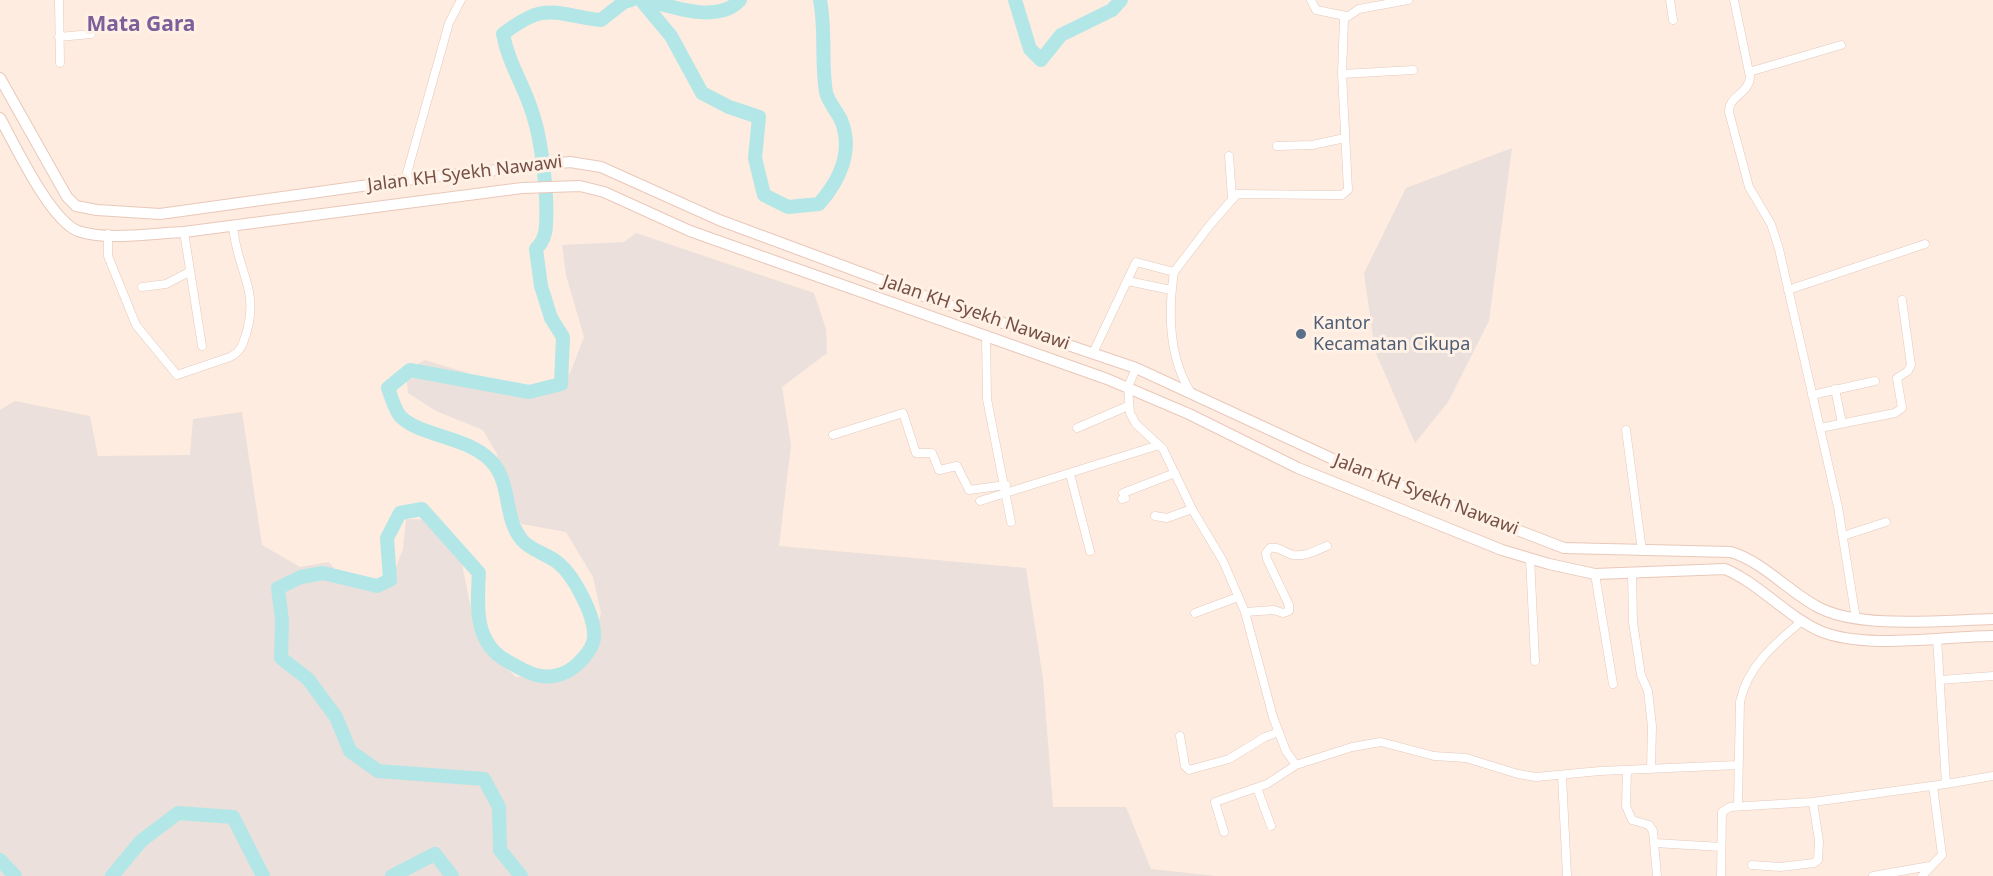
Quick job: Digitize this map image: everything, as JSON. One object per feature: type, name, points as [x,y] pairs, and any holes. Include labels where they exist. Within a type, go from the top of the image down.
[{"type":"main road","name":"Jalan KH Syekh Nawawi","points":[[0,78],[67,197],[76,206],[104,211],[160,214],[405,180],[556,163],[570,162],[601,167],[719,220],[932,299],[1136,368],[1335,460],[1564,548],[1731,552],[1753,562],[1816,607],[1836,615],[1856,619],[1988,620]]},
{"type":"main road","name":"Jalan KH Syekh Nawawi","points":[[0,118],[46,199],[67,225],[78,231],[108,234],[184,232],[522,188],[580,186],[604,192],[690,231],[986,338],[1064,362],[1128,387],[1309,472],[1502,550],[1595,574],[1725,569],[1744,579],[1802,621],[1821,631],[1858,640],[1988,636]]},
{"type":"main road","points":[[1988,620],[1988,636]]},
{"type":"street","points":[[59,0],[60,63]]},
{"type":"street","points":[[405,180],[448,23],[461,0]]},
{"type":"street","points":[[1311,0],[1316,10],[1346,16],[1359,9],[1408,0]]},
{"type":"street","points":[[1670,0],[1673,20]]},
{"type":"street","points":[[1734,0],[1749,72],[1746,89],[1731,100],[1729,111],[1749,187],[1771,224],[1779,249],[1843,536],[1856,619]]},
{"type":"street","points":[[1192,394],[1182,378],[1176,358],[1172,290],[1174,272],[1232,198],[1248,193],[1281,196],[1342,195],[1348,190],[1350,183],[1342,74],[1346,16]]},
{"type":"street","points":[[59,37],[91,34]]},
{"type":"street","points":[[1749,72],[1841,45]]},
{"type":"street","points":[[1342,74],[1413,70]]},
{"type":"street","points":[[1277,146],[1312,145],[1345,138]]},
{"type":"street","points":[[1229,156],[1232,198]]},
{"type":"street","points":[[108,234],[108,256],[136,325],[177,375],[237,354],[244,342],[252,299],[236,253],[233,226]]},
{"type":"street","points":[[184,232],[202,345]]},
{"type":"street","points":[[1788,290],[1926,244]]},
{"type":"street","points":[[1093,353],[1136,262],[1174,272]]},
{"type":"street","points":[[142,287],[165,284],[189,273]]},
{"type":"street","points":[[1128,281],[1172,290]]},
{"type":"street","points":[[1820,428],[1895,413],[1902,408],[1897,378],[1908,371],[1911,360],[1902,300]]},
{"type":"street","points":[[986,338],[987,399],[1011,522]]},
{"type":"street","points":[[1136,368],[1128,387],[1128,406],[1136,424],[1159,445],[1192,509],[1208,533],[1238,597],[1245,612],[1279,732],[1296,765]]},
{"type":"street","points":[[1812,395],[1875,381]]},
{"type":"street","points":[[1835,389],[1842,423]]},
{"type":"street","points":[[1077,428],[1128,406]]},
{"type":"street","points":[[833,435],[903,412],[916,453],[932,453],[939,470],[957,466],[969,490],[1006,489]]},
{"type":"street","points":[[1626,430],[1642,551]]},
{"type":"street","points":[[980,501],[1006,489],[1070,474],[1159,445]]},
{"type":"street","points":[[1122,499],[1125,498],[1123,493],[1175,473]]},
{"type":"street","points":[[1070,474],[1090,551]]},
{"type":"street","points":[[1155,516],[1167,518],[1192,509]]},
{"type":"street","points":[[1843,536],[1886,522]]},
{"type":"street","points":[[1245,612],[1274,610],[1283,613],[1289,611],[1289,606],[1267,559],[1266,553],[1270,548],[1275,547],[1295,555],[1304,555],[1328,546]]},
{"type":"street","points":[[1530,558],[1535,661]]},
{"type":"street","points":[[1632,573],[1633,622],[1641,675],[1648,692],[1652,726],[1651,769]]},
{"type":"street","points":[[1595,574],[1612,684]]},
{"type":"street","points":[[1195,613],[1238,597]]},
{"type":"street","points":[[1738,805],[1740,702],[1748,674],[1780,638],[1802,621]]},
{"type":"street","points":[[1937,638],[1946,784]]},
{"type":"street","points":[[1940,680],[1993,676]]},
{"type":"street","points":[[1180,736],[1185,766],[1189,770],[1234,758],[1264,737],[1279,732]]},
{"type":"street","points":[[1224,832],[1215,802],[1257,788],[1296,765],[1352,747],[1381,742],[1434,756],[1466,758],[1518,774],[1562,776],[1627,770],[1738,765]]},
{"type":"street","points":[[1627,770],[1626,806],[1632,820],[1649,825],[1658,876]]},
{"type":"street","points":[[1562,776],[1567,876]]},
{"type":"street","points":[[1721,876],[1722,813],[1738,805],[1813,802],[1993,777]]},
{"type":"street","points":[[1922,876],[1940,859],[1943,850],[1933,786]]},
{"type":"street","points":[[1257,788],[1270,826]]},
{"type":"street","points":[[1752,865],[1780,867],[1814,863],[1818,860],[1819,841],[1813,802]]},
{"type":"street","points":[[1654,843],[1721,847]]},
{"type":"street","points":[[1873,876],[1932,865]]},
{"type":"shaded area","points":[[1512,148],[1489,321],[1448,402],[1415,443],[1375,351],[1364,273],[1406,188]]},
{"type":"shaded area","points":[[636,233],[814,293],[826,329],[827,353],[782,387],[791,445],[779,546],[1026,568],[1043,679],[1053,807],[1126,807],[1151,869],[1216,876],[0,876],[0,410],[15,401],[90,416],[98,456],[190,455],[193,419],[242,412],[262,545],[300,567],[329,562],[341,577],[356,587],[381,587],[392,578],[403,549],[406,519],[430,520],[461,559],[474,624],[486,650],[516,677],[546,675],[577,662],[593,644],[601,613],[593,577],[566,532],[522,524],[504,507],[497,454],[483,430],[436,411],[408,393],[406,371],[425,360],[523,390],[552,390],[570,373],[584,337],[566,275],[562,245],[624,242]]},
{"type":"waterway","points":[[521,876],[500,850],[499,807],[484,779],[378,771],[350,751],[336,717],[308,679],[281,658],[282,621],[278,588],[301,577],[323,573],[377,586],[390,580],[387,538],[400,513],[422,509],[479,573],[480,623],[488,644],[496,653],[535,675],[550,676],[570,670],[584,658],[591,648],[594,629],[582,596],[563,568],[553,559],[529,547],[522,540],[512,521],[502,479],[491,461],[470,446],[410,424],[399,414],[388,388],[410,370],[529,392],[561,384],[563,337],[551,318],[541,286],[536,249],[546,228],[542,154],[530,105],[509,56],[503,34],[540,13],[560,13],[601,20],[624,2],[631,0]]},
{"type":"waterway","points":[[641,0],[671,36],[702,93],[729,107],[759,117],[755,158],[764,195],[788,207],[819,204],[833,186],[845,154],[845,132],[826,92],[820,0]]},
{"type":"waterway","points":[[647,0],[695,12],[720,11],[740,0]]},
{"type":"waterway","points":[[1015,0],[1030,49],[1041,60],[1061,35],[1112,10],[1121,0]]},
{"type":"waterway","points":[[112,876],[141,841],[178,813],[233,817],[263,876]]},
{"type":"waterway","points":[[392,876],[435,854],[452,876]]},
{"type":"waterway","points":[[0,860],[15,876]]},
{"type":"place","name":"Kantor Kecamatan Cikupa","points":[[1301,334]]},
{"type":"district","name":"Mata Gara","points":[[141,25]]}]
